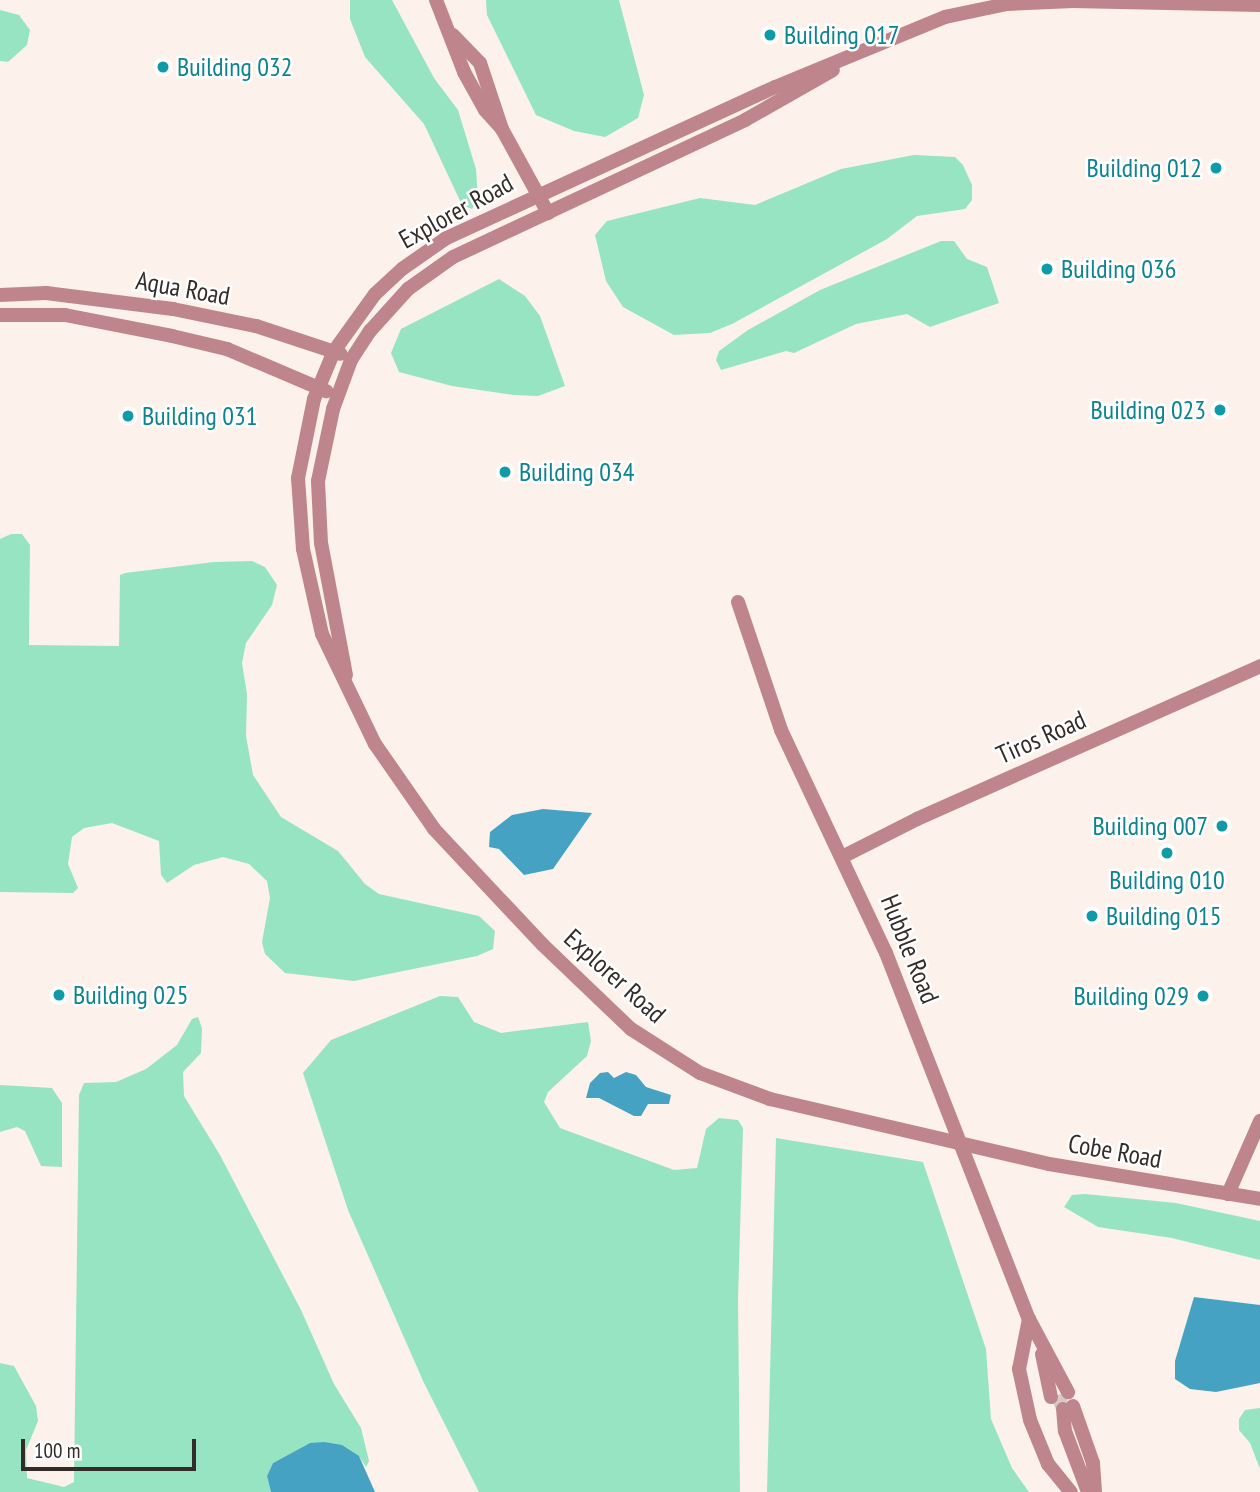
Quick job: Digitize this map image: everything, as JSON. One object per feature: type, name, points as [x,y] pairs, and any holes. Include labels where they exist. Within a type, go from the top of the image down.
[{"type":"street","points":[[436,0],[453,35],[464,72],[485,110],[502,129],[548,213]]},
{"type":"street","name":"Explorer Road","points":[[961,1144],[741,1090],[701,1073],[631,1029],[569,972],[434,828],[375,744],[322,634],[299,513],[302,451],[318,388],[334,351],[375,294],[423,253],[539,194],[875,45],[945,17],[1007,5],[1260,5]]},
{"type":"street","name":"Explorer Road","points":[[347,687],[318,509],[323,446],[351,360],[389,307],[429,271],[745,120],[875,45]]},
{"type":"street","name":"Aqua Road","points":[[0,295],[46,293],[173,309],[256,326],[334,351],[351,360]]},
{"type":"street","name":"Aqua Road","points":[[0,315],[65,315],[172,335],[227,349],[338,395]]},
{"type":"street","name":"Hubble Road","points":[[738,602],[781,730],[844,856],[1041,1347],[1062,1402],[1065,1431],[1088,1492]]},
{"type":"street","name":"Tiros Road","points":[[844,856],[917,819],[1260,666]]},
{"type":"street","points":[[1228,1194],[1260,1121]]},
{"type":"street","name":"Cobe Road","points":[[961,1144],[1091,1172],[1260,1199]]},
{"type":"street","points":[[1029,1319],[1019,1369],[1030,1420],[1048,1464],[1071,1492]]},
{"type":"street","name":"Hubble Road","points":[[1041,1347],[1044,1365],[1093,1464],[1095,1492]]},
{"type":"green space","points":[[350,0],[392,0],[434,78],[458,110],[476,169],[478,199],[472,209],[462,205],[424,124],[365,57],[350,19]]},
{"type":"green space","points":[[486,0],[619,0],[644,95],[638,118],[605,137],[574,131],[536,115],[487,15]]},
{"type":"green space","points":[[0,10],[19,15],[30,30],[27,45],[8,62],[0,61]]},
{"type":"green space","points":[[914,155],[955,157],[963,165],[972,185],[972,200],[965,209],[917,216],[887,239],[732,324],[710,333],[674,335],[623,307],[606,281],[595,235],[607,221],[700,198],[755,205],[841,169]]},
{"type":"green space","points":[[941,241],[954,241],[967,259],[987,267],[999,303],[930,327],[907,314],[856,324],[794,353],[786,351],[721,370],[716,360],[719,351],[748,330],[820,290]]},
{"type":"green space","points":[[499,279],[525,296],[540,316],[565,386],[538,396],[514,395],[452,386],[399,372],[391,353],[401,329]]},
{"type":"green space","points":[[11,534],[22,534],[30,545],[29,645],[119,646],[120,575],[125,573],[214,562],[252,561],[265,567],[277,585],[272,605],[246,643],[242,663],[247,694],[246,736],[253,775],[281,817],[338,851],[365,884],[379,894],[479,916],[495,931],[493,949],[477,956],[354,981],[285,973],[265,954],[262,942],[270,898],[267,881],[249,864],[223,857],[194,865],[167,883],[161,875],[159,841],[112,823],[84,828],[72,837],[68,864],[78,888],[73,893],[0,892],[0,539]]},
{"type":"green space","points":[[440,996],[458,997],[474,1022],[501,1033],[588,1022],[591,1041],[587,1056],[548,1092],[544,1102],[560,1128],[674,1170],[697,1168],[706,1129],[719,1118],[738,1120],[743,1128],[738,1300],[740,1492],[479,1492],[424,1383],[348,1210],[303,1073],[331,1040]]},
{"type":"green space","points":[[198,1017],[202,1028],[201,1053],[183,1072],[184,1096],[220,1155],[301,1310],[334,1384],[361,1428],[369,1461],[366,1467],[359,1456],[310,1443],[273,1463],[267,1476],[271,1492],[0,1492],[0,1363],[14,1366],[36,1406],[38,1421],[26,1450],[27,1478],[64,1487],[74,1482],[79,1095],[84,1083],[116,1082],[146,1069],[177,1045],[192,1019]]},
{"type":"green space","points":[[0,1085],[52,1088],[62,1103],[62,1167],[41,1166],[25,1131],[17,1127],[0,1132]]},
{"type":"green space","points":[[776,1138],[923,1162],[986,1349],[991,1419],[1012,1468],[1029,1492],[767,1492]]},
{"type":"green space","points":[[1072,1195],[1176,1203],[1260,1221],[1260,1260],[1172,1238],[1098,1227],[1064,1207]]},
{"type":"green space","points":[[1260,1408],[1260,1469],[1250,1443],[1239,1430],[1239,1419],[1245,1410]]},
{"type":"water","points":[[543,809],[592,813],[553,869],[524,875],[499,849],[489,847],[490,832],[512,815]]},
{"type":"water","points":[[608,1072],[614,1078],[626,1072],[636,1075],[646,1087],[671,1095],[669,1104],[648,1104],[641,1116],[634,1116],[599,1098],[586,1098],[590,1083],[600,1073]]},
{"type":"water","points":[[1194,1297],[1260,1305],[1260,1383],[1216,1392],[1190,1389],[1175,1379],[1175,1361]]},
{"type":"water","points":[[310,1443],[342,1445],[359,1456],[375,1492],[271,1492],[267,1476],[273,1463]]},
{"type":"tunnel","points":[[1058,1395],[1063,1409]]},
{"type":"place","name":"Building 017","points":[[770,35]]},
{"type":"place","name":"Building 032","points":[[163,67]]},
{"type":"place","name":"Building 012","points":[[1216,168]]},
{"type":"place","name":"Building 036","points":[[1047,269]]},
{"type":"place","name":"Building 023","points":[[1220,410]]},
{"type":"place","name":"Building 031","points":[[128,416]]},
{"type":"place","name":"Building 034","points":[[505,472]]},
{"type":"place","name":"Building 007","points":[[1222,826]]},
{"type":"place","name":"Building 010","points":[[1167,853]]},
{"type":"place","name":"Building 015","points":[[1092,916]]},
{"type":"place","name":"Building 025","points":[[59,995]]},
{"type":"place","name":"Building 029","points":[[1203,996]]}]
